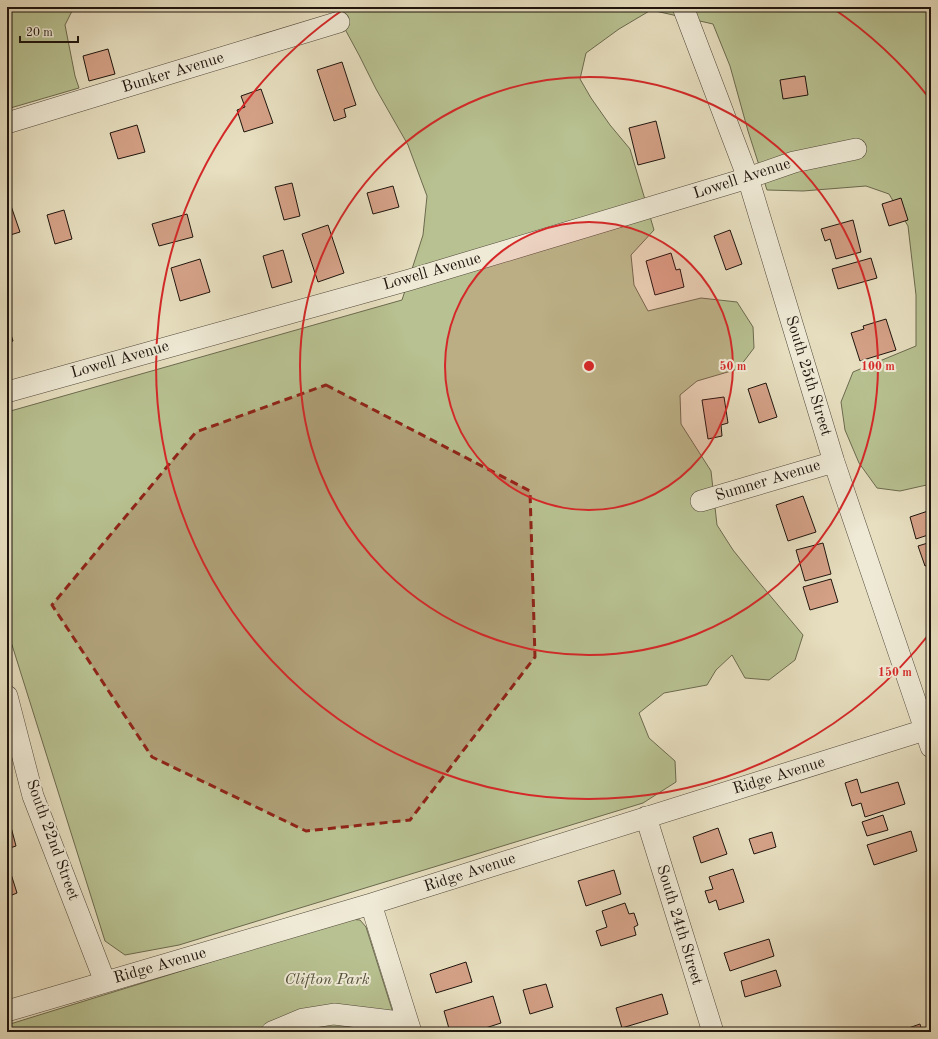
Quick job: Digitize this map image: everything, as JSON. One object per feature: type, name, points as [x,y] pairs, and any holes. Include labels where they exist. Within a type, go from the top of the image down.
[{"type":"street","name":"South 25th Street","points":[[683,7],[748,178],[834,462],[929,735]]},
{"type":"street","name":"Bunker Avenue","points":[[7,123],[339,22]]},
{"type":"street","name":"Lowell Avenue","points":[[7,392],[408,280],[748,178],[794,162],[856,149]]},
{"type":"street","name":"Sumner Avenue","points":[[701,501],[834,462]]},
{"type":"street","name":"South 22nd Street","points":[[7,696],[33,796],[105,982]]},
{"type":"street","name":"Ridge Avenue","points":[[7,1011],[371,904],[646,817],[929,735]]},
{"type":"street","name":"South 24th Street","points":[[646,817],[713,1032]]},
{"type":"street","points":[[272,1032],[303,1018],[334,1014],[409,1028],[371,904]]},
{"type":"highlighted area","points":[[326,385],[530,491],[535,657],[410,820],[306,831],[152,757],[52,605],[196,432]]},
{"type":"green space","points":[[7,7],[74,7],[65,25],[75,76],[79,88],[7,109]]},
{"type":"green space","points":[[333,7],[931,7],[931,484],[900,491],[877,488],[859,463],[845,430],[841,402],[853,372],[916,346],[916,295],[908,226],[889,194],[866,186],[803,191],[767,190],[748,131],[730,66],[713,24],[651,10],[619,29],[586,53],[580,79],[610,125],[630,149],[654,230],[631,255],[634,285],[648,311],[701,298],[737,302],[753,327],[754,348],[738,369],[697,381],[680,395],[681,424],[711,471],[717,525],[733,550],[803,635],[795,660],[769,680],[745,678],[732,655],[716,670],[707,685],[664,693],[639,713],[649,738],[675,761],[676,782],[643,803],[179,945],[125,955],[105,941],[7,629],[7,412],[402,300],[423,235],[427,196],[408,145],[376,89]]},
{"type":"green space","name":"Clifton Park","points":[[349,919],[360,920],[366,927],[399,1032],[7,1032],[7,1025]]},
{"type":"building","points":[[108,49],[115,74],[89,81],[83,56]]},
{"type":"building","points":[[342,62],[356,105],[344,109],[346,117],[334,121],[317,70]]},
{"type":"building","points":[[805,76],[808,95],[783,99],[780,80]]},
{"type":"building","points":[[261,89],[273,123],[244,132],[237,110],[245,107],[241,96]]},
{"type":"building","points":[[656,121],[665,158],[638,165],[629,128]]},
{"type":"building","points":[[137,125],[145,152],[118,159],[110,133]]},
{"type":"building","points":[[292,183],[300,216],[284,220],[275,187]]},
{"type":"building","points":[[393,186],[399,207],[373,214],[367,193]]},
{"type":"building","points":[[901,198],[908,220],[889,226],[882,204]]},
{"type":"building","points":[[7,200],[9,200],[20,232],[7,236]]},
{"type":"building","points":[[64,210],[72,239],[55,244],[47,215]]},
{"type":"building","points":[[187,214],[193,237],[159,246],[152,224]]},
{"type":"building","points":[[853,220],[861,252],[836,259],[830,239],[825,241],[821,229]]},
{"type":"building","points":[[328,225],[344,273],[318,282],[302,234]]},
{"type":"building","points":[[730,230],[742,264],[726,270],[714,236]]},
{"type":"building","points":[[283,250],[292,282],[272,288],[263,256]]},
{"type":"building","points":[[671,253],[676,270],[680,269],[684,287],[655,295],[646,261]]},
{"type":"building","points":[[871,258],[877,278],[838,289],[832,269]]},
{"type":"building","points":[[200,259],[210,292],[180,301],[171,268]]},
{"type":"building","points":[[886,319],[896,350],[860,361],[851,333],[864,329],[863,326]]},
{"type":"building","points":[[7,322],[13,341],[7,343]]},
{"type":"building","points":[[766,383],[777,417],[759,423],[748,389]]},
{"type":"building","points":[[724,397],[728,423],[721,425],[722,436],[708,439],[702,400]]},
{"type":"building","points":[[803,496],[816,532],[788,541],[776,505]]},
{"type":"building","points":[[931,510],[931,534],[916,539],[910,517]]},
{"type":"building","points":[[931,542],[931,564],[925,566],[918,546]]},
{"type":"building","points":[[823,543],[831,574],[805,581],[796,550]]},
{"type":"building","points":[[931,570],[931,585],[927,572]]},
{"type":"building","points":[[831,579],[838,602],[810,610],[803,587]]},
{"type":"building","points":[[857,779],[861,793],[898,782],[905,804],[865,817],[861,803],[852,806],[845,783]]},
{"type":"building","points":[[883,815],[888,830],[867,836],[862,822]]},
{"type":"building","points":[[11,827],[16,846],[7,849],[7,828]]},
{"type":"building","points":[[718,828],[727,854],[701,863],[693,837]]},
{"type":"building","points":[[911,831],[917,851],[874,865],[867,845]]},
{"type":"building","points":[[772,832],[776,847],[754,854],[749,839]]},
{"type":"building","points":[[733,869],[744,902],[719,910],[716,900],[709,903],[705,891],[713,889],[709,877]]},
{"type":"building","points":[[614,870],[621,894],[586,906],[578,881]]},
{"type":"building","points":[[11,874],[17,893],[7,897],[7,875]]},
{"type":"building","points":[[625,903],[629,914],[634,913],[638,925],[634,927],[636,935],[601,946],[596,931],[607,927],[602,911]]},
{"type":"building","points":[[769,939],[774,956],[730,971],[724,953]]},
{"type":"building","points":[[466,962],[472,982],[436,993],[430,974]]},
{"type":"building","points":[[776,970],[781,986],[745,997],[741,981]]},
{"type":"building","points":[[546,984],[553,1007],[530,1014],[523,990]]},
{"type":"building","points":[[662,994],[668,1014],[622,1028],[616,1008]]},
{"type":"building","points":[[493,996],[501,1023],[473,1032],[450,1032],[444,1011]]},
{"type":"building","points":[[920,1024],[922,1032],[900,1032],[900,1031]]}]
